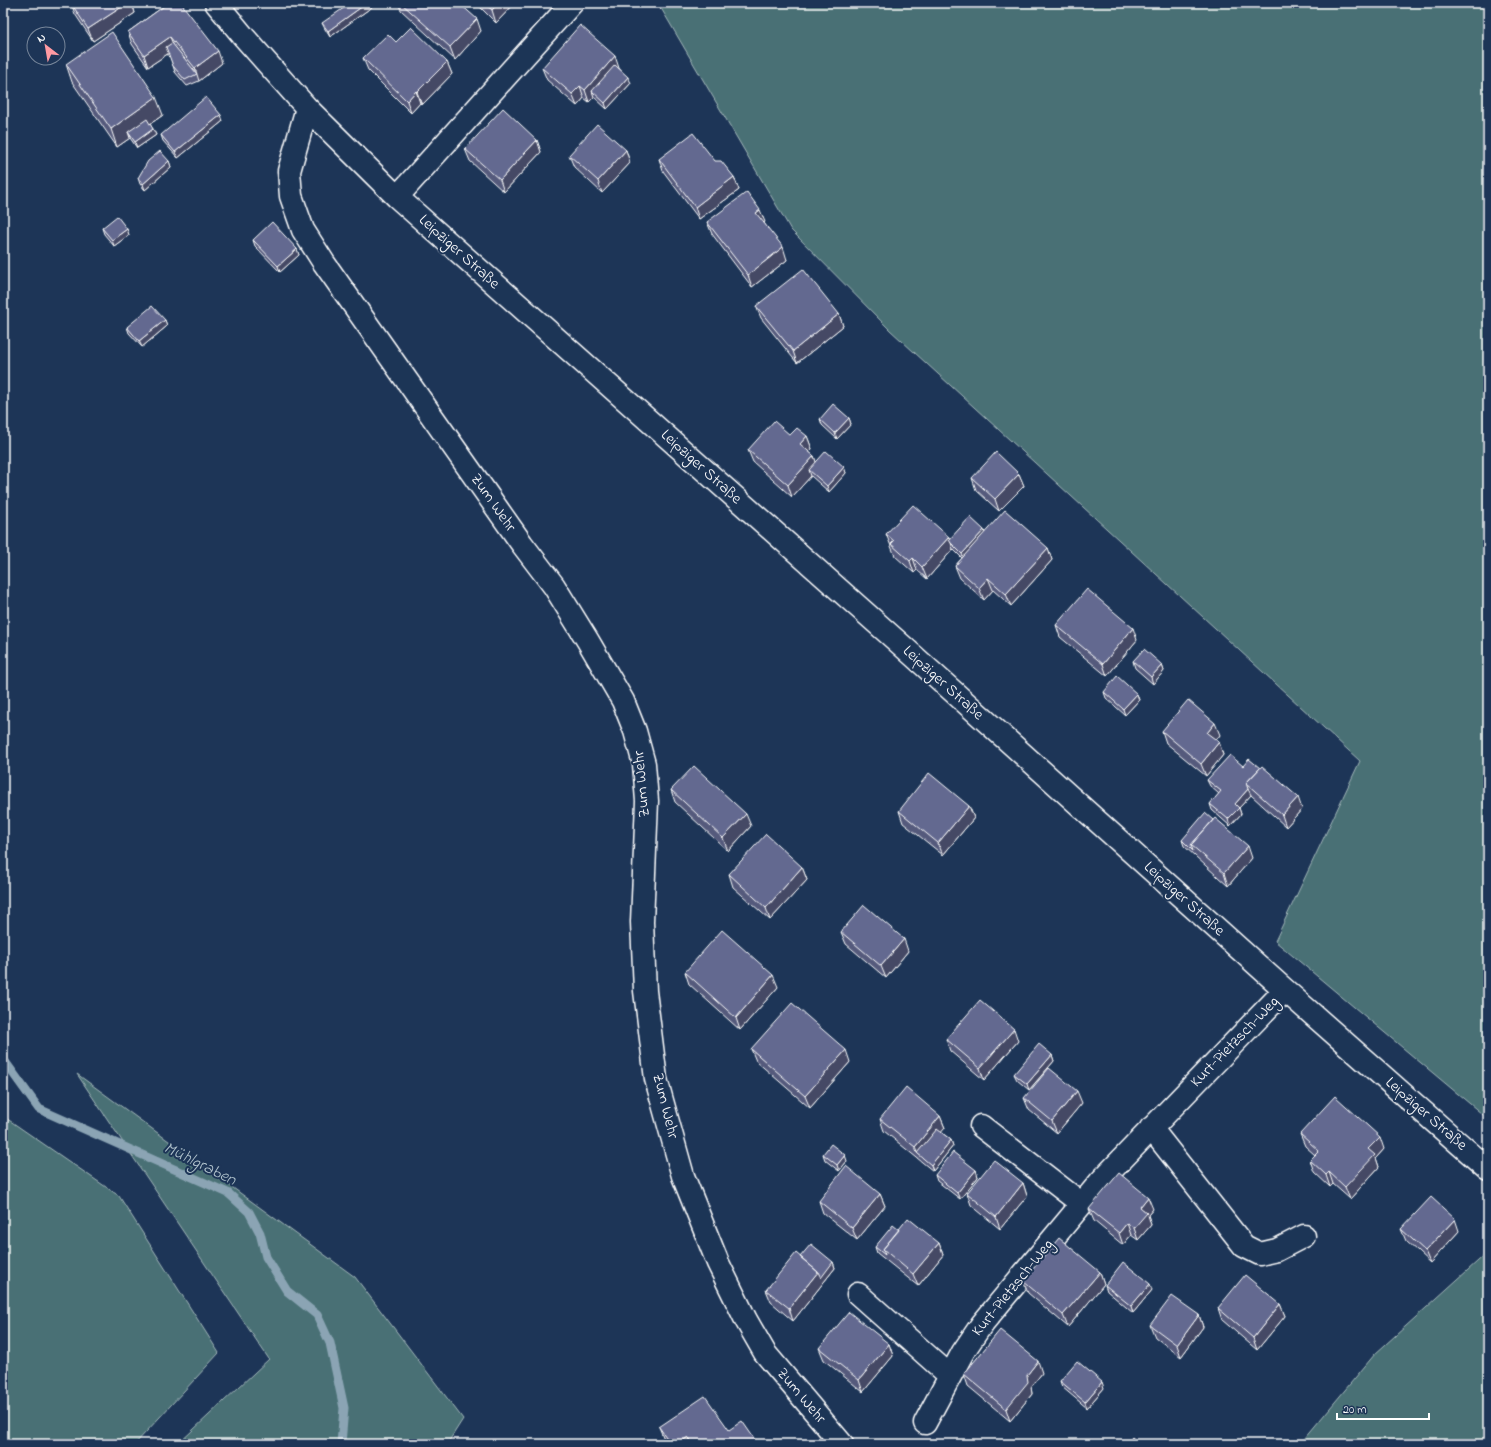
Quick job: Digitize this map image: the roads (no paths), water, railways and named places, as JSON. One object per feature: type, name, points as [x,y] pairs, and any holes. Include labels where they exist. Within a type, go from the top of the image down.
[{"type":"street","name":"Leipziger Straße","points":[[216,3],[307,108],[397,197],[966,703],[1285,990],[1488,1169]]},
{"type":"street","points":[[397,197],[572,3]]},
{"type":"street","name":"Zum Wehr","points":[[307,108],[289,171],[291,196],[303,230],[324,263],[554,586],[623,701],[636,731],[644,764],[647,801],[642,922],[645,991],[656,1080],[683,1176],[718,1264],[746,1320],[765,1352],[842,1444]]},
{"type":"street","name":"Kurt-Pietzsch-Weg","points":[[925,1424],[962,1352],[982,1324],[1100,1182],[1285,990]]},
{"type":"street","points":[[981,1126],[1082,1204]]},
{"type":"street","points":[[1151,1128],[1244,1246],[1260,1254],[1277,1250],[1304,1236]]},
{"type":"street","points":[[858,1294],[950,1376]]},
{"type":"waterway","name":"Mühlgraben","points":[[3,1059],[39,1109],[228,1193],[249,1212],[260,1233],[266,1257],[287,1291],[317,1315],[330,1343],[344,1408],[341,1444]]}]
